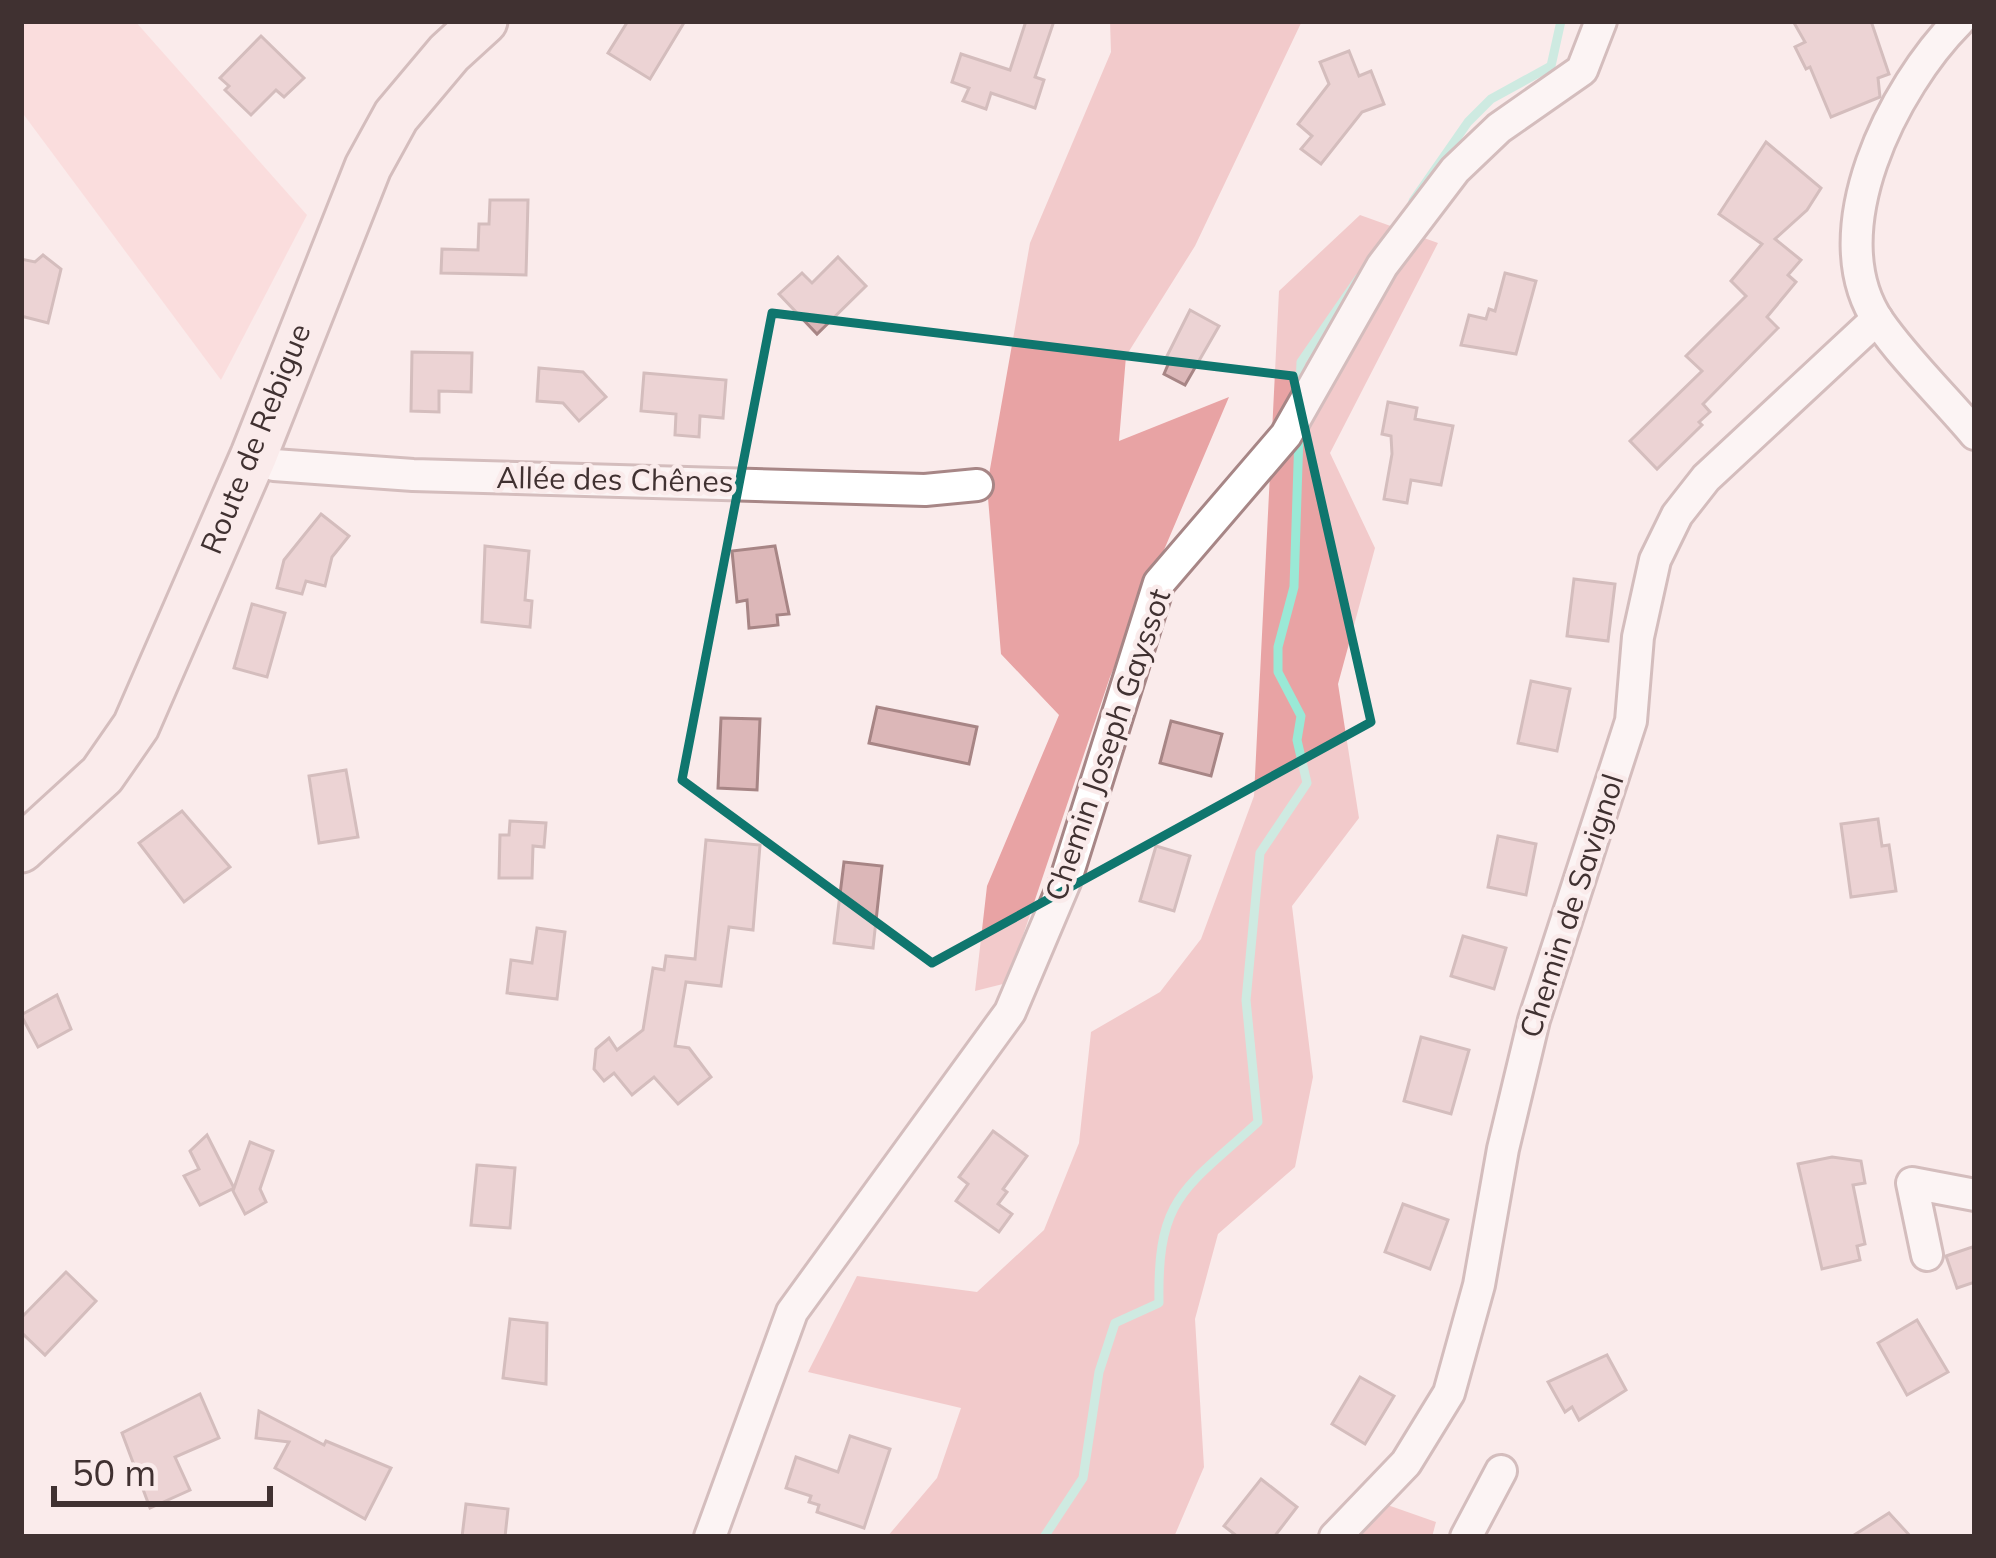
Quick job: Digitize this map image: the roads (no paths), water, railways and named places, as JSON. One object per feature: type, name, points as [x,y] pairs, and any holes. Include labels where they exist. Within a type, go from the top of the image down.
[{"type":"street","name":"Route de Rebigue","points":[[21,849],[102,775],[136,726],[254,455],[368,167],[396,116],[484,21]]},
{"type":"street","name":"Chemin Joseph Gayssot","points":[[710,1537],[792,1312],[1010,1012],[1065,882],[1159,583],[1286,435],[1382,266],[1455,170],[1499,128],[1582,70],[1601,21]]},
{"type":"street","points":[[1940,28],[1877,140],[1862,180],[1858,236],[1865,291],[1877,319],[1975,434]]},
{"type":"street","name":"Chemin de Savignol","points":[[1335,1537],[1406,1463],[1449,1393],[1479,1286],[1503,1149],[1534,1020],[1631,721],[1638,638],[1655,560],[1677,515],[1706,478],[1877,319]]},
{"type":"street","name":"Allée des Chênes","points":[[254,455],[274,465],[413,475],[925,490],[977,485]]},
{"type":"street","points":[[1927,1255],[1912,1183],[1975,1195]]},
{"type":"street","points":[[1466,1537],[1501,1471]]},
{"type":"waterway","points":[[1413,201],[1468,122],[1491,99],[1551,66],[1561,21]]},
{"type":"waterway","points":[[1300,387],[1301,362],[1359,278]]},
{"type":"waterway","points":[[1044,1537],[1083,1478],[1099,1372],[1115,1323],[1159,1303],[1163,1239],[1180,1198],[1258,1122],[1246,1000],[1260,853],[1307,783],[1297,740],[1301,716],[1278,672],[1278,647],[1294,587],[1299,434]]}]
